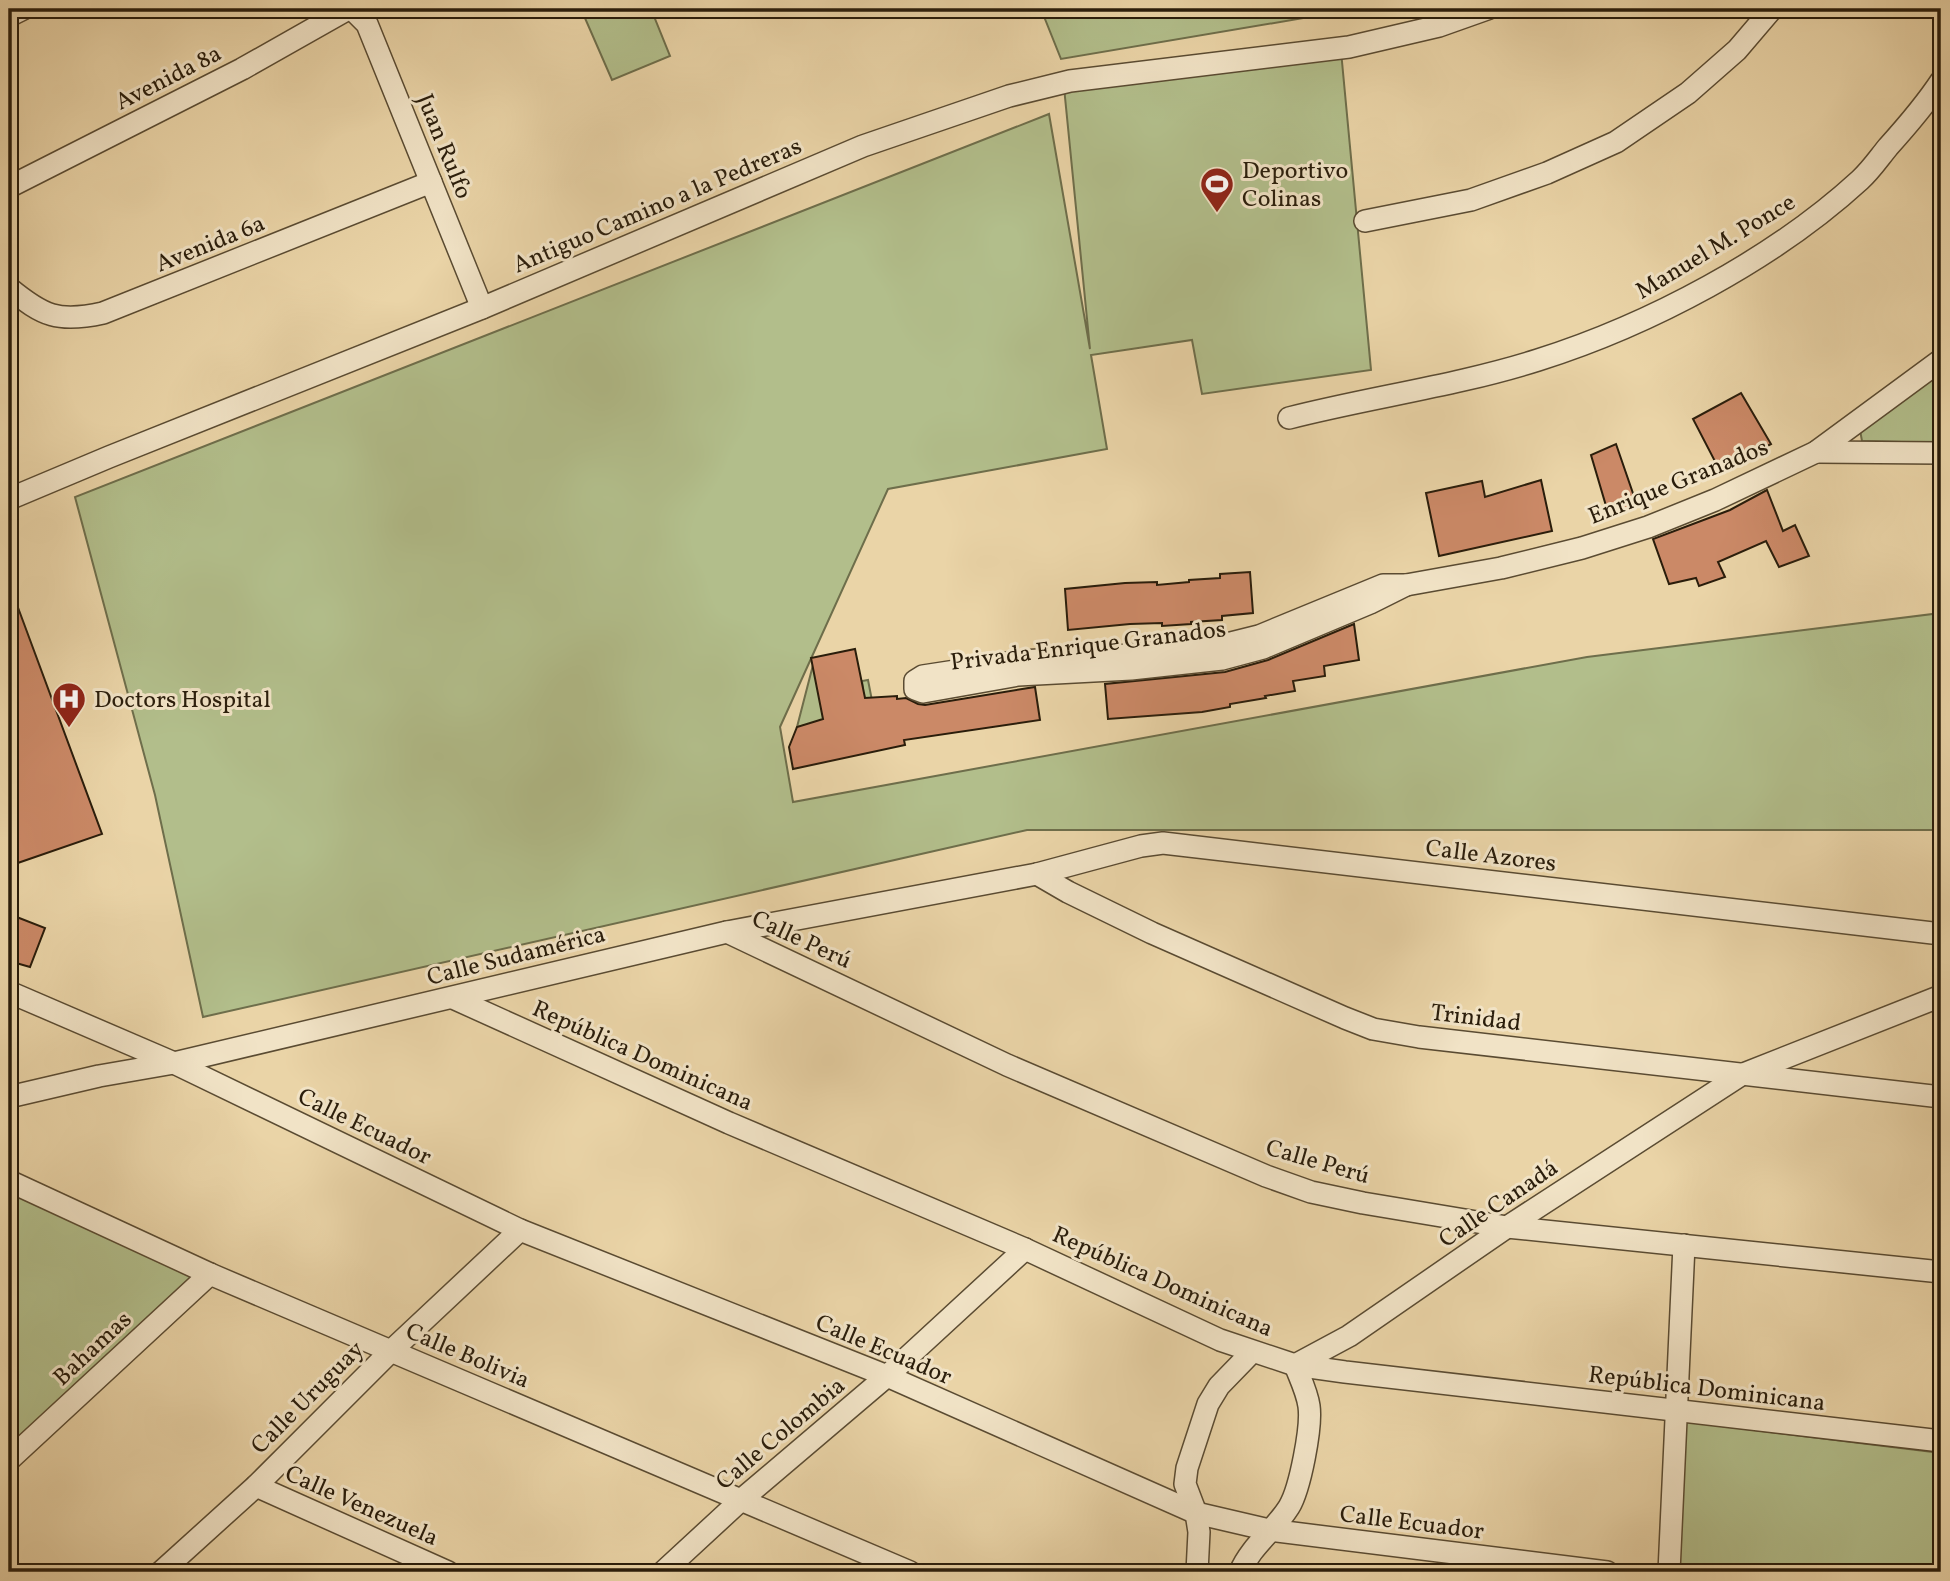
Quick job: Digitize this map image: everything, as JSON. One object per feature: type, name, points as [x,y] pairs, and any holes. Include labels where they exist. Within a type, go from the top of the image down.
[{"type":"street","points":[[9,16],[23,9]]},
{"type":"street","name":"Juan Rulfo","points":[[350,9],[368,24],[482,308]]},
{"type":"street","name":"Avenida 8a","points":[[9,187],[242,69],[350,9]]},
{"type":"street","name":"Antiguo Camino a la Pedreras","points":[[9,499],[482,308],[863,146],[1009,96],[1070,82],[1349,47],[1438,18],[1487,9]]},
{"type":"street","points":[[1365,221],[1471,200],[1547,173],[1616,142],[1688,93],[1737,50],[1772,9]]},
{"type":"street","name":"Manuel M. Ponce","points":[[1289,418],[1439,387],[1538,360],[1640,322],[1731,273],[1809,223],[1862,178],[1941,81]]},
{"type":"street","name":"Avenida 6a","points":[[9,288],[34,309],[51,315],[81,318],[103,313],[431,182]]},
{"type":"street","name":"Enrique Granados","points":[[1406,585],[1501,568],[1582,548],[1648,527],[1715,500],[1816,452],[1941,360]]},
{"type":"street","points":[[1816,452],[1941,453]]},
{"type":"street","name":"Privada Enrique Granados","points":[[1383,585],[1406,585],[1370,604],[1264,648],[1222,659],[1131,669],[1018,675],[923,692],[915,690],[915,681],[923,676],[1021,661],[1180,652],[1219,646],[1259,636],[1383,585]]},
{"type":"street","name":"Calle Azores","points":[[1037,874],[1141,846],[1164,843],[1941,934]]},
{"type":"street","name":"Calle Sudamérica","points":[[9,1097],[99,1076],[174,1063],[727,932],[1037,874]]},
{"type":"street","name":"Trinidad","points":[[1037,874],[1152,933],[1373,1029],[1941,1097]]},
{"type":"street","name":"Calle Perú","points":[[727,932],[1007,1065],[1266,1176],[1311,1192],[1507,1227],[1941,1272]]},
{"type":"street","name":"Calle Ecuador","points":[[9,992],[174,1063],[520,1230],[887,1377],[1196,1513],[1269,1530],[1607,1572]]},
{"type":"street","name":"Calle Canadá","points":[[1295,1365],[1349,1336],[1507,1227],[1741,1075],[1941,996]]},
{"type":"street","name":"República Dominicana","points":[[453,998],[729,1122],[1025,1249],[1220,1340],[1295,1365],[1941,1441]]},
{"type":"street","name":"Calle Bolivia","points":[[9,1181],[210,1274],[909,1572]]},
{"type":"street","name":"Calle Uruguay","points":[[161,1572],[256,1486],[391,1351],[520,1230]]},
{"type":"street","points":[[1670,1572],[1684,1245]]},
{"type":"street","name":"Calle Colombia","points":[[663,1572],[741,1500],[887,1377],[1025,1249]]},
{"type":"street","name":"Bahamas","points":[[9,1460],[210,1274]]},
{"type":"street","points":[[1197,1572],[1200,1557],[1196,1513],[1185,1484],[1187,1468],[1208,1404],[1219,1386],[1252,1352]]},
{"type":"street","points":[[1240,1572],[1246,1558],[1288,1507],[1295,1493],[1310,1425],[1309,1404],[1295,1365]]},
{"type":"street","name":"Calle Venezuela","points":[[256,1486],[413,1566],[448,1572]]},
{"type":"green space","points":[[581,9],[651,9],[670,56],[612,80]]},
{"type":"green space","points":[[1041,9],[1326,9],[1327,14],[1061,59]]},
{"type":"green space","points":[[1341,51],[1371,370],[1202,394],[1192,340],[1091,355],[1107,449],[888,489],[780,727],[793,802],[1587,657],[1941,613],[1941,830],[1027,830],[203,1017],[155,795],[75,497],[1049,114],[1090,349],[1064,87]]},
{"type":"green space","points":[[1941,369],[1941,443],[1862,441],[1860,430]]},
{"type":"green space","points":[[813,665],[863,689],[862,681],[868,680],[874,711],[797,727]]},
{"type":"green space","points":[[9,1190],[194,1276],[9,1453]]},
{"type":"green space","points":[[1681,1421],[1941,1453],[1941,1572],[1725,1572],[1679,1567]]},
{"type":"building","points":[[1741,393],[1771,444],[1720,471],[1693,419]]},
{"type":"building","points":[[1616,444],[1637,505],[1609,516],[1591,455]]},
{"type":"building","points":[[1541,480],[1552,531],[1439,556],[1426,493],[1482,481],[1485,497]]},
{"type":"building","points":[[1767,490],[1783,531],[1795,525],[1809,556],[1779,567],[1766,541],[1718,562],[1725,577],[1699,586],[1696,578],[1669,584],[1653,539],[1730,510]]},
{"type":"building","points":[[1250,572],[1253,613],[1222,616],[1222,620],[1191,624],[1130,624],[1068,630],[1065,589],[1125,583],[1157,582],[1157,585],[1220,578],[1220,574]]},
{"type":"building","points":[[9,587],[102,834],[9,866]]},
{"type":"building","points":[[1354,624],[1359,660],[1324,666],[1325,676],[1293,681],[1295,691],[1202,712],[1108,719],[1105,684],[1225,672],[1268,660]]},
{"type":"building","points":[[855,649],[865,698],[897,696],[897,699],[906,698],[925,705],[1035,687],[1040,720],[904,740],[905,745],[793,769],[789,747],[797,727],[823,719],[811,658]]},
{"type":"building","points":[[9,914],[45,928],[30,967],[9,961]]},
{"type":"place","name":"Deportivo Colinas","points":[[1217,214]]},
{"type":"place","name":"Doctors Hospital","points":[[69,729]]}]
